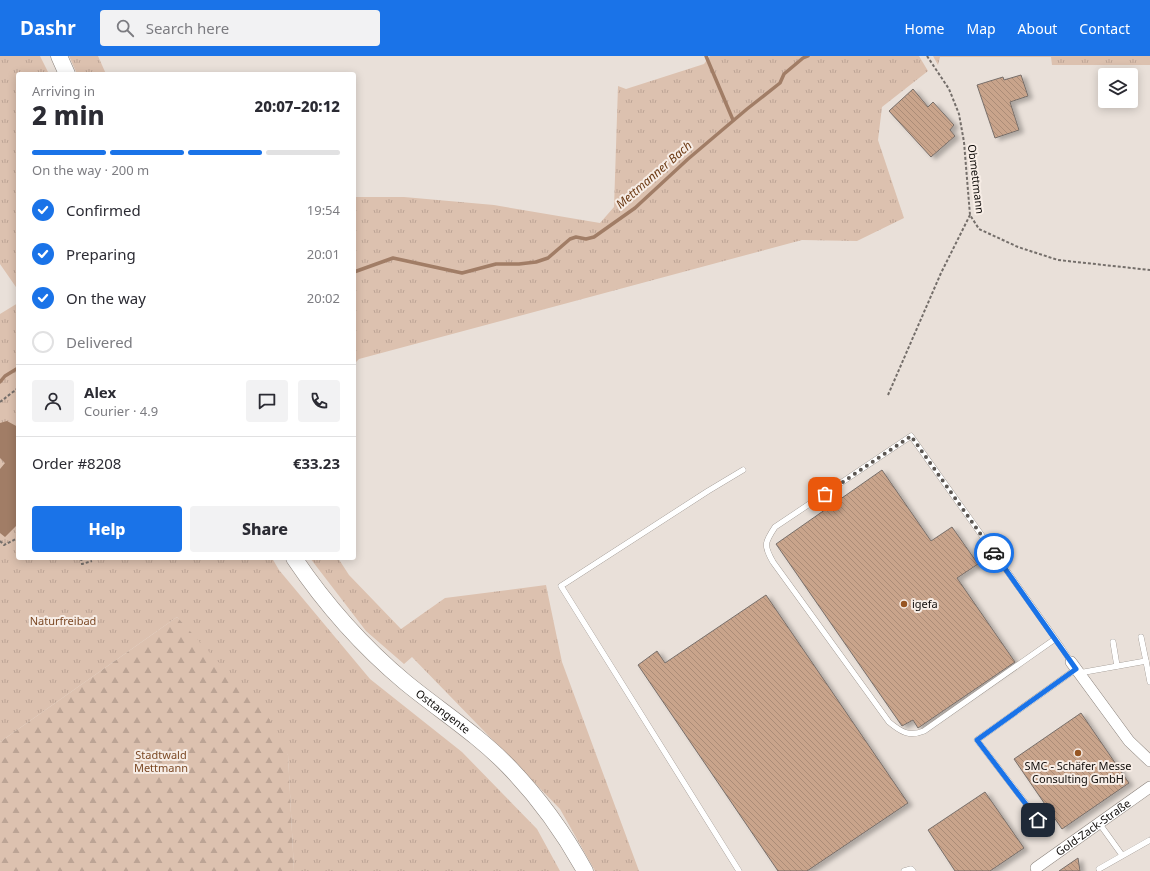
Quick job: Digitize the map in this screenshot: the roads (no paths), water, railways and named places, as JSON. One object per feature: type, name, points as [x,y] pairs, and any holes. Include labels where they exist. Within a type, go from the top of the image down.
[{"type":"main road","points":[[59,56],[66,72]]},
{"type":"main road","name":"Osttangente","points":[[295,560],[324,600],[368,648],[405,682],[470,733],[512,770],[550,816],[585,871]]},
{"type":"street","points":[[1075,668],[1129,741],[1150,761]]},
{"type":"street","name":"Gold-Zack-Straße","points":[[1033,869],[1150,787]]},
{"type":"lane","points":[[1055,639],[924,731],[916,734],[903,733],[889,722],[773,562],[766,550],[767,540],[775,526],[911,436],[1055,639],[1075,668]]},
{"type":"lane","points":[[739,871],[561,586],[743,470]]},
{"type":"lane","points":[[1141,637],[1150,682]]},
{"type":"lane","points":[[1113,642],[1118,666]]},
{"type":"lane","points":[[1047,831],[977,740],[1075,668],[1118,666],[1146,661]]},
{"type":"lane","points":[[1099,823],[1122,855]]},
{"type":"lane","points":[[1099,869],[1150,840]]},
{"type":"lane","points":[[904,871],[911,869],[913,871]]},
{"type":"waterway","points":[[706,56],[733,120]]},
{"type":"waterway","name":"Mettmanner Bach","points":[[356,271],[393,258],[462,273],[496,264],[536,262],[548,258],[570,239],[576,237],[586,239],[594,237],[635,208],[688,159],[780,83],[784,74],[803,58],[808,56]]},
{"type":"waterway","name":"Mettmanner Bach","points":[[0,382],[5,376],[16,369]]},
{"type":"place","name":"igefa","points":[[904,604]]},
{"type":"place","name":"SMC - Schäfer Messe Consulting GmbH","points":[[1078,753]]},
{"type":"park label","name":"Naturfreibad","points":[[63,621]]},
{"type":"park label","name":"Stadtwald Mettmann","points":[[161,761]]}]
